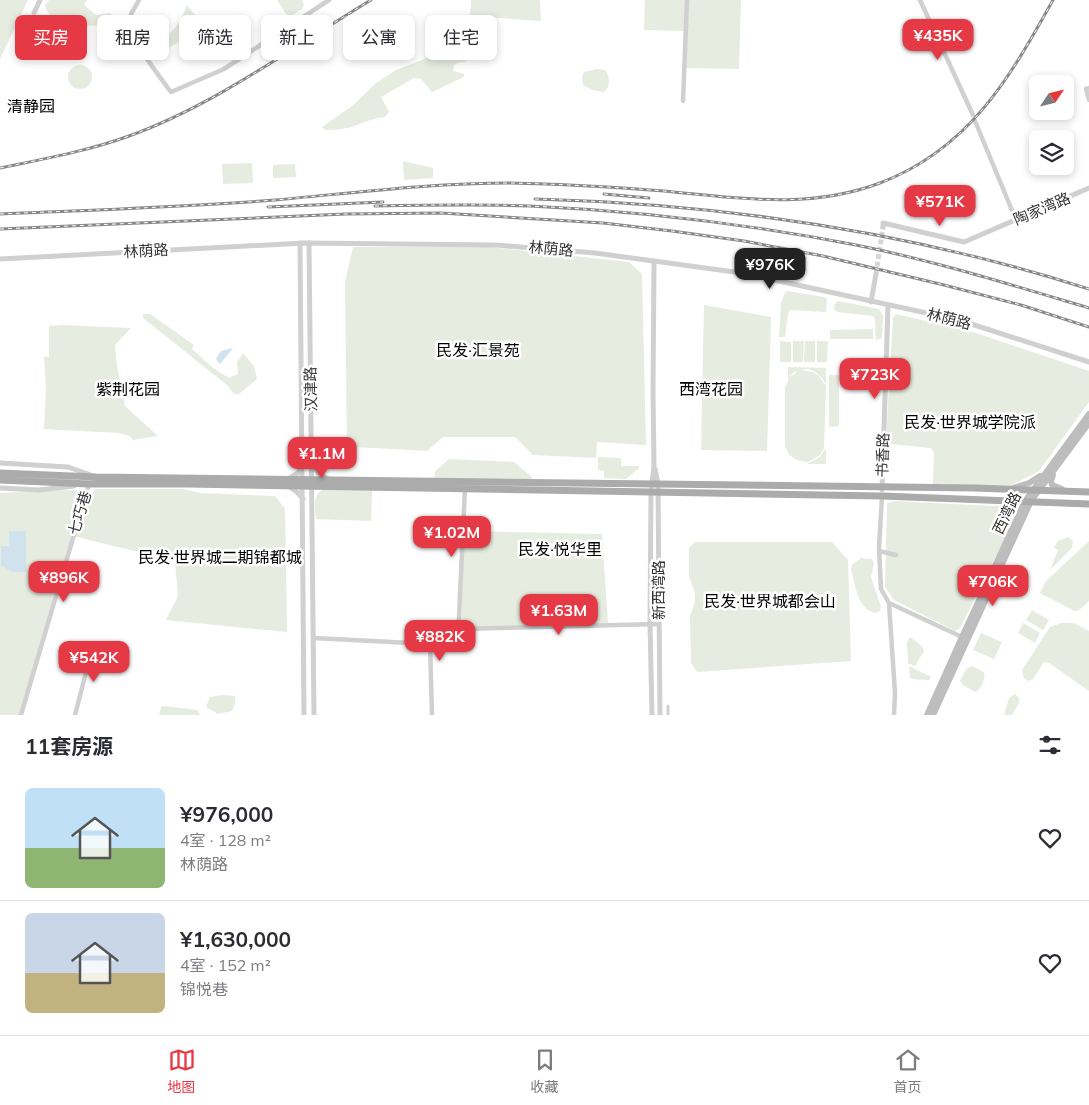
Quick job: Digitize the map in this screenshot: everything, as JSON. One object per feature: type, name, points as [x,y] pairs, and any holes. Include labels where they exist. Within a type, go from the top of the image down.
[{"type":"main road","name":"西湾路","points":[[1037,489],[1047,470],[1089,414]]},
{"type":"main road","name":"西湾路","points":[[928,715],[962,637],[1028,501],[1089,423]]},
{"type":"main road","points":[[1056,467],[1051,481],[1052,485],[1068,491]]},
{"type":"main road","points":[[1012,488],[1029,483],[1047,470]]},
{"type":"main road","points":[[0,472],[18,476],[89,484],[302,482],[655,488],[1089,504]]},
{"type":"main road","points":[[0,480],[18,476],[288,482]]},
{"type":"main road","points":[[327,483],[465,488],[882,487],[1012,488],[1089,492]]},
{"type":"main road","points":[[1004,500],[1015,504],[1021,516],[1034,507],[1050,502]]},
{"type":"main road","name":"西湾路","points":[[933,715],[1021,516]]},
{"type":"street","points":[[34,13],[40,0]]},
{"type":"street","points":[[139,0],[129,20],[131,29],[146,56],[171,92],[224,69],[329,0]]},
{"type":"street","points":[[683,101],[687,0]]},
{"type":"street","points":[[920,0],[972,115]]},
{"type":"street","points":[[1089,88],[1086,90],[1089,100]]},
{"type":"street","points":[[975,121],[1016,220]]},
{"type":"street","name":"陶家湾路","points":[[883,227],[883,223],[964,242],[1089,188]]},
{"type":"street","name":"林荫路","points":[[0,259],[300,243],[496,245],[595,253],[742,273],[959,320],[1089,362]]},
{"type":"street","name":"汉津路","points":[[300,243],[304,715]]},
{"type":"street","name":"汉津路","points":[[309,243],[314,715]]},
{"type":"street","name":"新西湾路","points":[[654,262],[653,394],[660,715]]},
{"type":"street","points":[[871,302],[876,274]]},
{"type":"street","name":"书香路","points":[[888,305],[879,551],[880,589],[889,603],[894,715]]},
{"type":"street","points":[[0,463],[68,467],[96,477]]},
{"type":"street","points":[[312,463],[327,483],[312,498]]},
{"type":"street","points":[[302,464],[298,473],[288,482],[303,500]]},
{"type":"street","points":[[0,488],[38,490],[89,484]]},
{"type":"street","name":"七巧巷","points":[[21,715],[89,484]]},
{"type":"street","points":[[314,638],[430,644],[458,638],[465,488]]},
{"type":"street","name":"新西湾路","points":[[652,715],[650,624],[655,488]]},
{"type":"street","points":[[879,551],[896,555]]},
{"type":"street","points":[[889,603],[962,637]]},
{"type":"street","points":[[459,629],[659,624]]},
{"type":"street","points":[[430,644],[432,715]]},
{"type":"street","points":[[75,715],[94,645]]},
{"type":"street","points":[[668,706],[668,715]]},
{"type":"shaded area","points":[[0,0],[28,0],[21,15],[15,15],[15,27],[0,59]]},
{"type":"shaded area","points":[[49,0],[87,0],[84,5],[96,15],[111,13],[111,15],[97,15],[97,26],[87,26],[87,15],[51,15],[45,6]]},
{"type":"shaded area","points":[[277,0],[302,0],[304,5],[302,9],[293,15],[286,14]]},
{"type":"shaded area","points":[[471,0],[540,0],[541,21],[497,18],[497,15],[470,15]]},
{"type":"shaded area","points":[[645,0],[741,0],[739,69],[684,68],[686,31],[644,30]]},
{"type":"shaded area","points":[[187,5],[195,15],[183,15]]},
{"type":"shaded area","points":[[179,22],[179,41],[169,47],[169,34]]},
{"type":"shaded area","points":[[425,59],[466,60],[454,65],[453,71],[464,74],[464,77],[432,92],[421,79],[414,78],[381,97],[389,112],[385,117],[346,128],[325,130],[322,127],[352,106],[376,83],[396,70]]},
{"type":"shaded area","points":[[80,65],[88,69],[92,77],[88,85],[80,89],[72,85],[68,77],[72,69]]},
{"type":"shaded area","points":[[597,69],[605,70],[608,76],[609,84],[604,92],[592,90],[583,85],[582,77],[584,72]]},
{"type":"shaded area","points":[[403,161],[433,168],[433,178],[404,180]]},
{"type":"shaded area","points":[[252,163],[253,183],[223,184],[222,164]]},
{"type":"shaded area","points":[[295,164],[296,177],[273,178],[273,165]]},
{"type":"shaded area","points":[[353,247],[489,247],[629,262],[642,274],[646,445],[597,442],[596,458],[533,455],[515,437],[443,437],[427,451],[354,447],[347,441],[345,282]]},
{"type":"shaded area","points":[[787,291],[824,297],[827,299],[826,312],[790,310],[785,337],[779,337],[781,304]]},
{"type":"shaded area","points":[[838,301],[879,309],[883,316],[882,338],[877,340],[873,316],[837,312],[834,309],[834,305]]},
{"type":"shaded area","points":[[704,305],[771,317],[767,451],[701,450]]},
{"type":"shaded area","points":[[143,314],[150,314],[194,345],[192,349],[213,368],[229,378],[238,374],[237,362],[243,353],[254,366],[257,379],[239,394],[234,394],[227,385],[143,318]]},
{"type":"shaded area","points":[[896,314],[973,332],[1089,371],[1089,402],[1039,471],[1010,486],[933,484],[934,453],[931,448],[890,444],[886,440],[893,318]]},
{"type":"shaded area","points":[[49,326],[131,328],[115,345],[125,406],[158,436],[133,440],[130,436],[118,433],[44,429],[46,388],[44,357],[49,357]]},
{"type":"shaded area","points":[[873,329],[873,339],[830,339],[830,330]]},
{"type":"shaded area","points":[[780,341],[791,342],[791,362],[780,362]]},
{"type":"shaded area","points":[[793,341],[804,341],[803,362],[793,362]]},
{"type":"shaded area","points":[[805,341],[815,341],[815,362],[804,362]]},
{"type":"shaded area","points":[[817,341],[828,341],[827,362],[817,362]]},
{"type":"shaded area","points":[[788,367],[826,368],[826,384],[816,372],[805,369],[801,370],[813,372],[819,376],[826,386],[824,448],[820,455],[808,462],[797,460],[789,455],[785,446],[785,388],[789,378],[797,372],[794,372],[788,379]]},
{"type":"shaded area","points":[[829,375],[839,375],[839,426],[829,427]]},
{"type":"shaded area","points":[[826,448],[826,464],[807,464],[820,457]]},
{"type":"shaded area","points":[[598,457],[621,458],[621,466],[639,466],[639,468],[626,479],[604,478],[604,471],[598,470]]},
{"type":"shaded area","points":[[449,459],[514,462],[531,476],[532,482],[434,481],[435,471]]},
{"type":"shaded area","points":[[325,488],[372,489],[371,521],[316,519],[316,497]]},
{"type":"shaded area","points":[[95,489],[183,489],[200,493],[275,496],[285,509],[287,632],[166,620],[178,596],[175,561],[73,536],[21,715],[0,715],[0,493],[54,490],[86,491],[74,532]]},
{"type":"shaded area","points":[[894,501],[1007,505],[1012,512],[1012,521],[999,550],[961,627],[955,631],[894,600],[885,587],[887,503]]},
{"type":"shaded area","points":[[464,531],[602,534],[608,624],[461,628]]},
{"type":"shaded area","points":[[1068,537],[1073,541],[1072,548],[1050,570],[1058,550],[1054,547],[1058,541]]},
{"type":"shaded area","points":[[1089,541],[1089,601],[1078,611],[1074,611],[1040,593],[1046,581]]},
{"type":"shaded area","points":[[695,542],[832,542],[848,560],[851,661],[697,672],[691,663],[690,616],[695,601],[695,593],[689,576],[689,548]]},
{"type":"shaded area","points":[[861,558],[872,559],[874,563],[871,577],[881,607],[880,611],[875,613],[864,607],[854,583],[851,570],[852,565]]},
{"type":"shaded area","points":[[1032,610],[1049,620],[1043,630],[1026,620]]},
{"type":"shaded area","points":[[1023,623],[1040,633],[1035,643],[1018,633]]},
{"type":"shaded area","points":[[1061,623],[1074,623],[1089,631],[1089,691],[1049,663],[1044,662],[1033,679],[1029,681],[1024,679],[1022,670],[1050,627]]},
{"type":"shaded area","points":[[981,633],[1002,642],[994,659],[973,650]]},
{"type":"shaded area","points":[[910,637],[922,646],[924,651],[915,666],[908,663],[907,642]]},
{"type":"shaded area","points":[[909,666],[931,677],[929,680],[911,679]]},
{"type":"shaded area","points":[[972,666],[984,672],[982,684],[975,692],[960,681],[966,669]]},
{"type":"shaded area","points":[[1015,694],[1019,698],[1019,703],[1012,715],[1004,715],[1009,698]]},
{"type":"shaded area","points":[[222,695],[235,696],[235,704],[232,711],[218,714],[206,707],[210,697]]},
{"type":"shaded area","points":[[161,707],[197,710],[201,715],[159,715]]},
{"type":"water","points":[[233,348],[220,364],[216,359],[221,351]]},
{"type":"water","points":[[9,531],[26,531],[26,572],[12,572],[1,565],[1,546],[9,546]]},
{"type":"tunnel","points":[[876,274],[883,227]]},
{"type":"railway","points":[[0,168],[98,146],[161,123],[223,92],[371,0]]},
{"type":"railway","points":[[0,214],[275,200],[480,183],[587,186],[746,199],[773,200],[826,197],[880,183],[911,169],[938,151],[962,131],[1002,84],[1053,0]]},
{"type":"railway","points":[[604,194],[649,198]]},
{"type":"railway","points":[[535,199],[675,207],[815,224],[954,252],[1022,269],[1089,289]]},
{"type":"railway","points":[[268,207],[383,202]]},
{"type":"railway","points":[[375,206],[530,206],[612,211],[734,225],[886,251],[1089,308]]},
{"type":"railway","points":[[0,229],[346,214],[441,213],[603,223],[744,241],[823,256],[1021,305],[1089,327]]},
{"type":"district","name":"清静园","points":[[31,106]]},
{"type":"district","name":"民发·汇景苑","points":[[478,350]]},
{"type":"district","name":"紫荆花园","points":[[128,389]]},
{"type":"district","name":"西湾花园","points":[[711,389]]},
{"type":"district","name":"民发·世界城学院派","points":[[970,422]]},
{"type":"district","name":"民发·悦华里","points":[[560,549]]},
{"type":"district","name":"民发·世界城二期锦都城","points":[[220,557]]},
{"type":"district","name":"民发·世界城都会山","points":[[770,601]]}]
